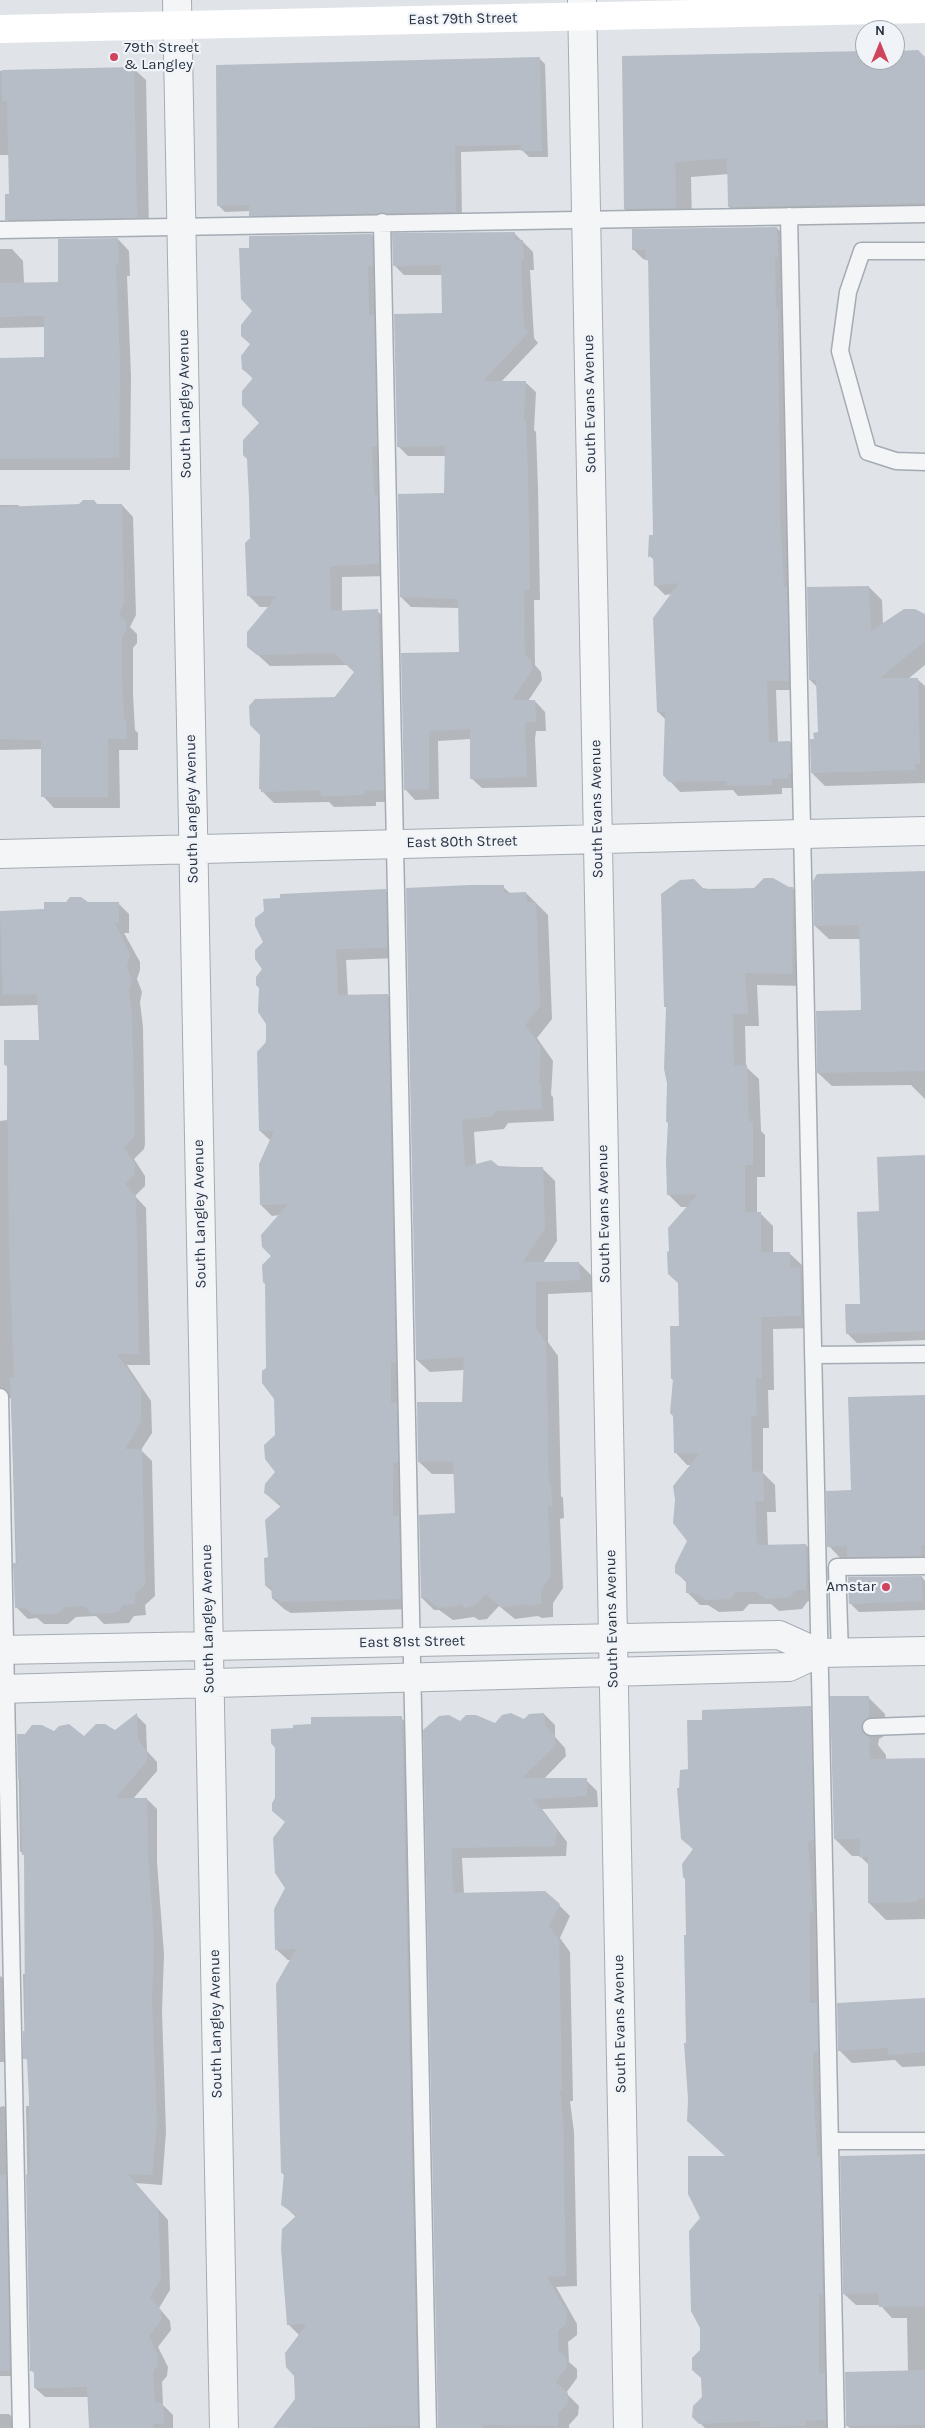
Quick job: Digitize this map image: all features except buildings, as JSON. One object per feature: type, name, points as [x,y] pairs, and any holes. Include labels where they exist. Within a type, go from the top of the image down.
[{"type":"main road","name":"East 79th Street","points":[[0,29],[178,13],[784,6],[925,9]]},
{"type":"street","name":"South Evans Avenue","points":[[582,8],[612,1671],[628,2428]]},
{"type":"street","name":"South Langley Avenue","points":[[178,13],[192,850],[224,2428]]},
{"type":"street","name":"East 80th Street","points":[[0,854],[925,831]]},
{"type":"street","name":"East 81st Street","points":[[3,1650],[779,1635],[830,1653]]},
{"type":"street","name":"East 81st Street","points":[[4,1689],[789,1667],[830,1653],[925,1651]]},
{"type":"lane","points":[[0,230],[925,214]]},
{"type":"lane","points":[[789,216],[813,1355],[830,1653],[830,2141],[836,2428]]},
{"type":"lane","points":[[382,222],[428,2428]]},
{"type":"lane","points":[[925,251],[862,251],[848,292],[840,352],[868,452],[896,460],[925,462]]},
{"type":"lane","points":[[813,1355],[925,1354]]},
{"type":"lane","points":[[0,1397],[3,1650],[21,2428]]},
{"type":"lane","points":[[830,1653],[837,1567],[925,1566]]},
{"type":"lane","points":[[871,1727],[925,1725]]},
{"type":"lane","points":[[830,2141],[925,2141]]},
{"type":"place","name":"79th Street & Langley","points":[[114,57]]},
{"type":"place","name":"Amstar","points":[[886,1587]]}]
